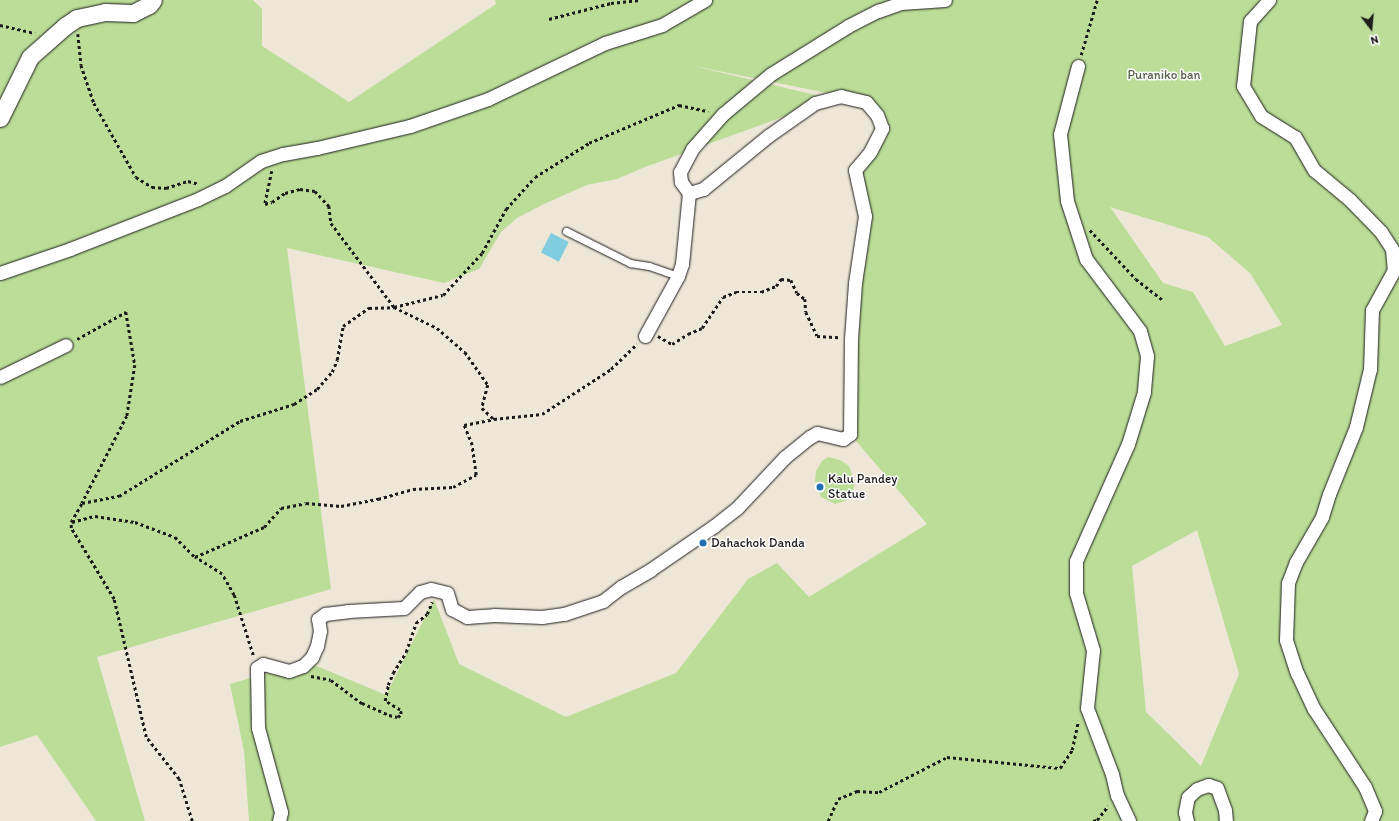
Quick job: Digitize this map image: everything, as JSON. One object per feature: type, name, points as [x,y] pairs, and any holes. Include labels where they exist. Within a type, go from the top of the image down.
[{"type":"street","points":[[0,118],[30,57],[51,37],[77,18],[105,12],[133,13],[149,5],[153,0]]},
{"type":"street","points":[[0,273],[70,249],[198,199],[225,186],[261,161],[282,154],[317,148],[410,126],[488,99],[605,43],[662,24],[705,0]]},
{"type":"street","points":[[647,334],[678,276],[682,264],[689,193],[681,182],[680,172],[692,149],[723,114],[771,74],[848,26],[901,3],[945,0]]},
{"type":"street","points":[[1269,0],[1250,21],[1243,86],[1261,116],[1295,137],[1314,170],[1350,200],[1381,232],[1392,249],[1394,270],[1372,310],[1370,368],[1356,427],[1329,494],[1322,517],[1296,562],[1288,583],[1286,640],[1297,673],[1314,709],[1366,787],[1375,811],[1371,821]]},
{"type":"street","points":[[1078,66],[1060,134],[1067,201],[1086,259],[1140,331],[1146,356],[1144,392],[1128,444],[1076,561],[1076,593],[1092,650],[1087,708],[1112,774],[1117,795],[1129,821]]},
{"type":"street","points":[[279,821],[281,812],[258,728],[257,668],[263,664],[289,671],[303,666],[312,657],[317,646],[320,631],[318,619],[325,614],[348,611],[404,608],[420,592],[431,589],[447,593],[452,609],[467,617],[494,615],[542,617],[564,614],[603,601],[621,587],[650,570],[737,508],[785,457],[810,437],[817,433],[843,439],[850,434],[851,339],[855,283],[865,216],[856,170],[870,152],[882,128],[877,115],[866,102],[841,96],[815,103],[768,136],[703,189],[689,193]]},
{"type":"street","points":[[0,377],[66,345]]},
{"type":"street","points":[[1187,821],[1185,812],[1188,797],[1197,789],[1208,785],[1218,788],[1225,810],[1226,821]]},
{"type":"lane","points":[[566,231],[630,262],[649,266],[678,276]]},
{"type":"path","points":[[549,19],[611,3],[640,0]]},
{"type":"path","points":[[1078,66],[1097,0]]},
{"type":"path","points":[[77,18],[81,65],[94,103],[136,177],[152,187],[166,188],[188,181],[201,184]]},
{"type":"path","points":[[0,25],[51,37]]},
{"type":"path","points":[[82,503],[119,496],[240,421],[294,404],[310,394],[317,389],[332,372],[337,360],[343,326],[369,308],[394,307],[442,295],[482,253],[506,209],[535,177],[589,143],[678,106],[723,114]]},
{"type":"path","points":[[282,154],[270,174],[265,204],[272,202],[285,193],[300,189],[315,191],[329,206],[331,223],[394,307],[437,328],[465,352],[488,385],[482,408],[494,419]]},
{"type":"path","points":[[1090,229],[1136,279],[1163,300]]},
{"type":"path","points":[[195,558],[264,527],[280,508],[306,503],[341,506],[378,499],[413,489],[453,487],[476,475],[472,444],[464,425],[494,419],[542,414],[611,369],[647,334],[672,344],[688,334],[702,328],[723,297],[736,292],[761,292],[776,286],[781,279],[791,280],[797,293],[805,299],[806,312],[817,336],[851,339]]},
{"type":"path","points":[[66,345],[126,312],[135,365],[127,416],[71,522],[70,528],[114,599],[146,737],[179,779],[192,821]]},
{"type":"path","points":[[71,522],[96,516],[135,522],[175,537],[195,558],[222,574],[234,594],[257,668]]},
{"type":"path","points":[[289,671],[331,680],[362,704],[388,715],[398,717],[401,714],[400,710],[385,701],[388,685],[393,673],[406,652],[412,630],[419,619],[427,614],[438,590]]},
{"type":"path","points":[[828,821],[838,799],[857,791],[879,792],[947,757],[1060,768],[1072,750],[1078,719]]},
{"type":"path","points":[[1093,821],[1097,820],[1117,795]]},
{"type":"green space","name":"Puraniko ban","points":[[0,0],[253,0],[262,9],[262,46],[349,102],[496,4],[495,0],[1399,0],[1399,821],[249,821],[244,751],[230,684],[307,662],[386,695],[434,599],[459,664],[566,717],[676,673],[748,579],[777,563],[809,597],[927,524],[850,434],[865,216],[855,170],[882,128],[866,101],[689,65],[832,99],[645,167],[617,179],[587,185],[544,204],[517,218],[501,232],[479,269],[444,283],[287,248],[331,589],[97,657],[145,821],[96,821],[37,735],[0,747]],"holes":[[[1110,207],[1208,237],[1250,273],[1282,325],[1225,346],[1193,292],[1163,283]],[[1197,530],[1239,674],[1201,766],[1146,712],[1132,566]]]},
{"type":"green space","points":[[828,457],[840,460],[849,466],[855,484],[852,494],[845,501],[835,504],[821,497],[815,481],[816,471],[822,461]]},
{"type":"water","points":[[551,233],[569,242],[559,262],[541,253]]},
{"type":"place","name":"Kalu Pandey Statue","points":[[820,487]]},
{"type":"place","name":"Dahachok Danda","points":[[703,543]]}]
